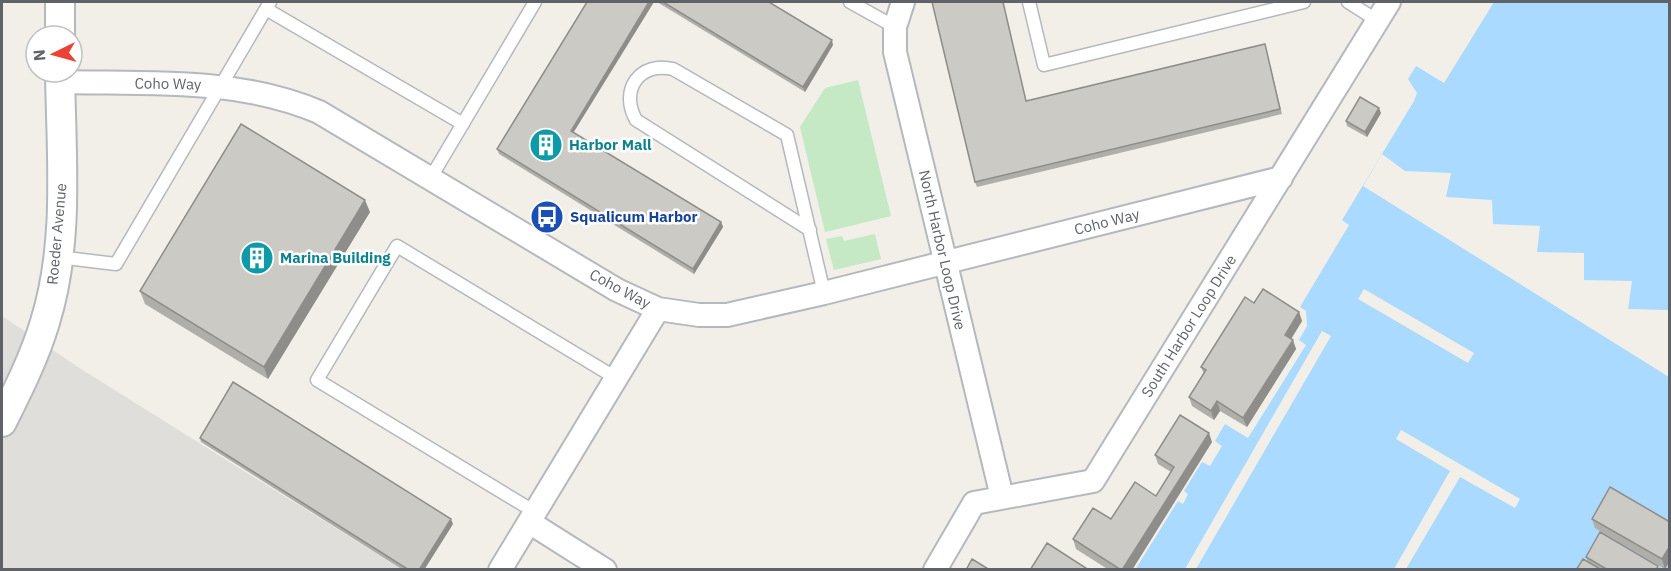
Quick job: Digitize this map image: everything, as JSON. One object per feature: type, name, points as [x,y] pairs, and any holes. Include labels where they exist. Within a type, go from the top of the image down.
[{"type":"street","points":[[60,2],[60,24]]},
{"type":"street","name":"North Harbor Loop Drive","points":[[903,2],[895,27],[895,52],[1002,498]]},
{"type":"street","name":"South Harbor Loop Drive","points":[[935,570],[974,503],[1093,481],[1389,2]]},
{"type":"street","name":"Coho Way","points":[[84,78],[220,87],[296,102],[319,112],[617,290],[658,309],[699,315],[727,315],[824,293],[1281,178]]},
{"type":"street","name":"Roeder Avenue","points":[[2,422],[45,322],[58,257],[61,186],[60,84]]},
{"type":"street","points":[[500,570],[658,309]]},
{"type":"street","points":[[532,517],[605,570]]},
{"type":"lane","points":[[430,179],[535,2]]},
{"type":"lane","points":[[850,2],[895,27]]},
{"type":"lane","points":[[1029,2],[1044,64],[1304,2]]},
{"type":"lane","points":[[1347,2],[1377,21]]},
{"type":"lane","points":[[58,257],[116,264],[268,5],[463,124]]},
{"type":"lane","points":[[810,230],[636,120],[628,100],[635,80],[652,68],[673,69],[787,135],[810,230],[824,293]]},
{"type":"lane","points":[[532,517],[317,380],[398,246],[616,378]]},
{"type":"shaded area","points":[[2,316],[81,369],[401,569],[2,569]]},
{"type":"green space","points":[[858,80],[891,216],[825,232],[800,127],[825,88]]},
{"type":"green space","points":[[875,234],[881,259],[834,270],[826,239],[842,236],[844,241]]},
{"type":"water","points":[[1494,2],[1669,2],[1669,569],[1135,570],[1178,501],[1183,504],[1188,494],[1184,491],[1202,462],[1210,466],[1222,446],[1215,441],[1225,424],[1248,438],[1306,345],[1299,340],[1307,326],[1306,311],[1300,307],[1349,225],[1342,220],[1414,101],[1417,93],[1408,79],[1416,66],[1444,83]]},
{"type":"pier","points":[[1382,154],[1405,171],[1451,173],[1446,197],[1492,200],[1493,224],[1540,226],[1537,252],[1584,253],[1584,280],[1632,281],[1628,309],[1669,310],[1669,377],[1363,186]]},
{"type":"pier","points":[[1364,289],[1474,353],[1468,363],[1358,299]]},
{"type":"pier","points":[[1322,331],[1331,336],[1196,569],[1185,569]]},
{"type":"pier","points":[[1401,430],[1520,499],[1515,508],[1460,477],[1406,569],[1394,569],[1450,471],[1396,439]]},
{"type":"building","name":"Harbor Mall","points":[[587,2],[649,2],[571,131],[721,222],[693,269],[497,149]]},
{"type":"building","points":[[663,2],[769,2],[832,40],[803,87]]},
{"type":"building","points":[[932,2],[1003,2],[1026,101],[1265,44],[1280,109],[975,182]]},
{"type":"building","points":[[1360,97],[1379,108],[1365,132],[1346,121]]},
{"type":"building","name":"Marina Building","points":[[241,124],[365,200],[264,367],[140,291]]},
{"type":"building","points":[[1263,289],[1299,312],[1285,335],[1293,340],[1243,418],[1217,401],[1211,411],[1189,397],[1206,370],[1201,367],[1245,297],[1254,303]]},
{"type":"building","points":[[233,382],[451,519],[419,570],[409,570],[200,438]]},
{"type":"building","points":[[1180,415],[1209,433],[1121,570],[1073,539],[1093,508],[1111,519],[1135,482],[1156,496],[1174,467],[1155,455]]},
{"type":"building","points":[[1610,487],[1670,522],[1670,546],[1662,559],[1592,519]]},
{"type":"building","points":[[1600,532],[1658,566],[1656,570],[1608,570],[1586,557]]},
{"type":"building","points":[[1047,543],[1089,570],[1030,570]]},
{"type":"building","points":[[972,559],[990,570],[966,570]]},
{"type":"building","points":[[1583,559],[1602,570],[1576,570]]},
{"type":"place","name":"Harbor Mall","points":[[546,145]]},
{"type":"place","name":"Squalicum Harbor","points":[[547,217]]},
{"type":"place","name":"Marina Building","points":[[257,258]]}]
